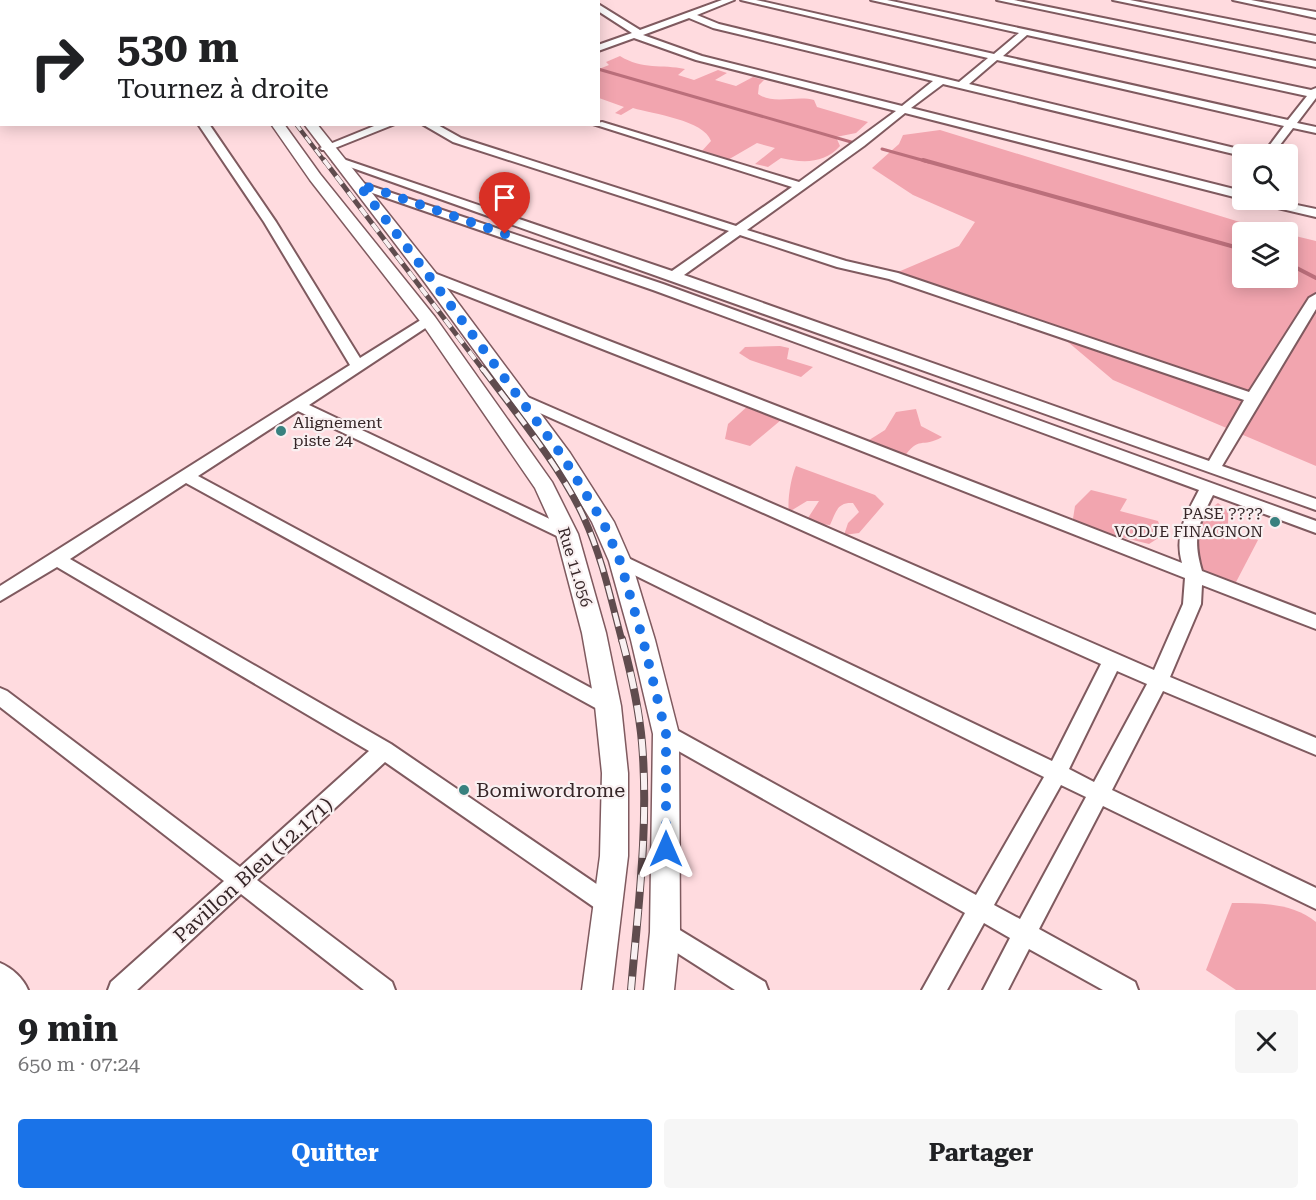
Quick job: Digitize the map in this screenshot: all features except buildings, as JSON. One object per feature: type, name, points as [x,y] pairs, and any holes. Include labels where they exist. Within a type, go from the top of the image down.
[{"type":"main road","name":"Rue 11.056","points":[[278,126],[315,177],[429,321],[545,487],[567,534],[594,633],[608,706],[615,773],[614,856],[597,990]]},
{"type":"main road","points":[[311,126],[429,276],[583,487],[603,522],[620,561],[643,640],[666,734],[665,932],[659,990]]},
{"type":"street","points":[[600,47],[730,0]]},
{"type":"street","points":[[745,0],[1316,130]]},
{"type":"street","points":[[875,0],[1315,93],[1276,144]]},
{"type":"street","points":[[1000,0],[1316,64]]},
{"type":"street","points":[[1117,0],[1316,39]]},
{"type":"street","points":[[1237,0],[1316,15]]},
{"type":"street","points":[[601,4],[637,34],[699,58],[1232,191]]},
{"type":"street","points":[[689,15],[716,26],[1232,150]]},
{"type":"street","points":[[961,85],[1026,33]]},
{"type":"street","points":[[674,276],[800,186],[941,80]]},
{"type":"street","points":[[600,125],[800,186]]},
{"type":"street","points":[[204,126],[270,222],[358,366]]},
{"type":"street","points":[[333,155],[386,126]]},
{"type":"street","points":[[431,126],[468,143],[842,264],[893,276],[1253,398]]},
{"type":"street","points":[[333,155],[674,276],[1210,478],[1316,526]]},
{"type":"street","points":[[359,185],[1210,478],[1316,506]]},
{"type":"street","points":[[1298,209],[1316,213]]},
{"type":"street","points":[[429,276],[1316,621]]},
{"type":"street","points":[[995,990],[1159,680],[1192,604],[1194,574],[1187,549],[1189,527],[1210,478],[1253,398],[1316,297]]},
{"type":"street","points":[[0,595],[429,321]]},
{"type":"street","points":[[518,398],[1112,661],[1316,747]]},
{"type":"street","points":[[297,405],[567,534]]},
{"type":"street","points":[[185,476],[608,706]]},
{"type":"street","points":[[57,558],[384,750],[609,905]]},
{"type":"street","points":[[620,561],[1316,898]]},
{"type":"street","points":[[934,990],[1057,773],[1112,661]]},
{"type":"street","points":[[0,696],[383,990]]},
{"type":"street","points":[[666,734],[1126,990]]},
{"type":"street","name":"Pavillon Bleu (12.171)","points":[[120,990],[243,881],[384,750]]},
{"type":"street","points":[[665,932],[756,990]]},
{"type":"street","points":[[0,974],[16,990]]},
{"type":"shaded area","points":[[620,56],[644,65],[685,69],[678,75],[694,80],[718,70],[727,73],[715,80],[736,86],[753,77],[764,80],[759,85],[758,94],[764,97],[814,100],[817,107],[868,122],[856,133],[836,137],[840,146],[827,156],[813,161],[781,158],[768,167],[755,164],[775,148],[757,143],[726,161],[701,152],[711,141],[699,128],[689,123],[633,108],[621,115],[615,113],[624,107],[600,98],[600,69],[609,65],[606,62]]},
{"type":"shaded area","points":[[940,130],[1240,222],[1232,222],[1232,288],[1298,288],[1298,237],[1316,241],[1316,466],[1113,380],[1049,326],[891,275],[959,246],[975,222],[913,195],[872,168],[899,144],[903,135]]},
{"type":"shaded area","points":[[745,347],[789,348],[787,359],[813,367],[801,377],[750,360],[739,353]]},
{"type":"shaded area","points":[[750,404],[781,420],[750,446],[725,439],[728,424]]},
{"type":"shaded area","points":[[916,409],[921,426],[942,437],[917,444],[908,451],[903,459],[866,442],[885,430],[896,412]]},
{"type":"shaded area","points":[[796,466],[875,495],[884,504],[859,533],[844,535],[848,523],[859,512],[853,503],[840,506],[830,525],[819,524],[808,518],[819,501],[807,501],[789,512],[790,489]]},
{"type":"shaded area","points":[[1091,490],[1127,499],[1120,511],[1158,521],[1163,535],[1149,544],[1072,525],[1075,506]]},
{"type":"shaded area","points":[[1218,503],[1228,511],[1228,528],[1258,540],[1235,584],[1213,583],[1193,568],[1188,553],[1202,515]]},
{"type":"shaded area","points":[[1232,903],[1276,905],[1297,911],[1316,922],[1316,990],[1236,990],[1206,970]]},
{"type":"waterway","points":[[600,70],[858,144]]},
{"type":"waterway","points":[[882,149],[929,162]]},
{"type":"waterway","points":[[923,160],[1232,246]]},
{"type":"waterway","points":[[1298,269],[1316,278]]},
{"type":"railway","points":[[298,126],[325,162]]},
{"type":"railway","points":[[324,160],[484,371]]},
{"type":"railway","points":[[483,369],[538,442],[575,499],[596,548],[622,641]]},
{"type":"railway","points":[[622,639],[639,717],[644,774],[642,867],[631,990]]},
{"type":"place","name":"Alignement piste 24","points":[[281,431]]},
{"type":"place","name":"PASE ???? VODJE FINAGNON","points":[[1275,522]]},
{"type":"place","name":"Bomiwordrome","points":[[464,790]]},
{"type":"route","points":[[505,234],[359,185],[563,457],[603,522],[620,561],[643,640],[666,734],[666,849]]}]
